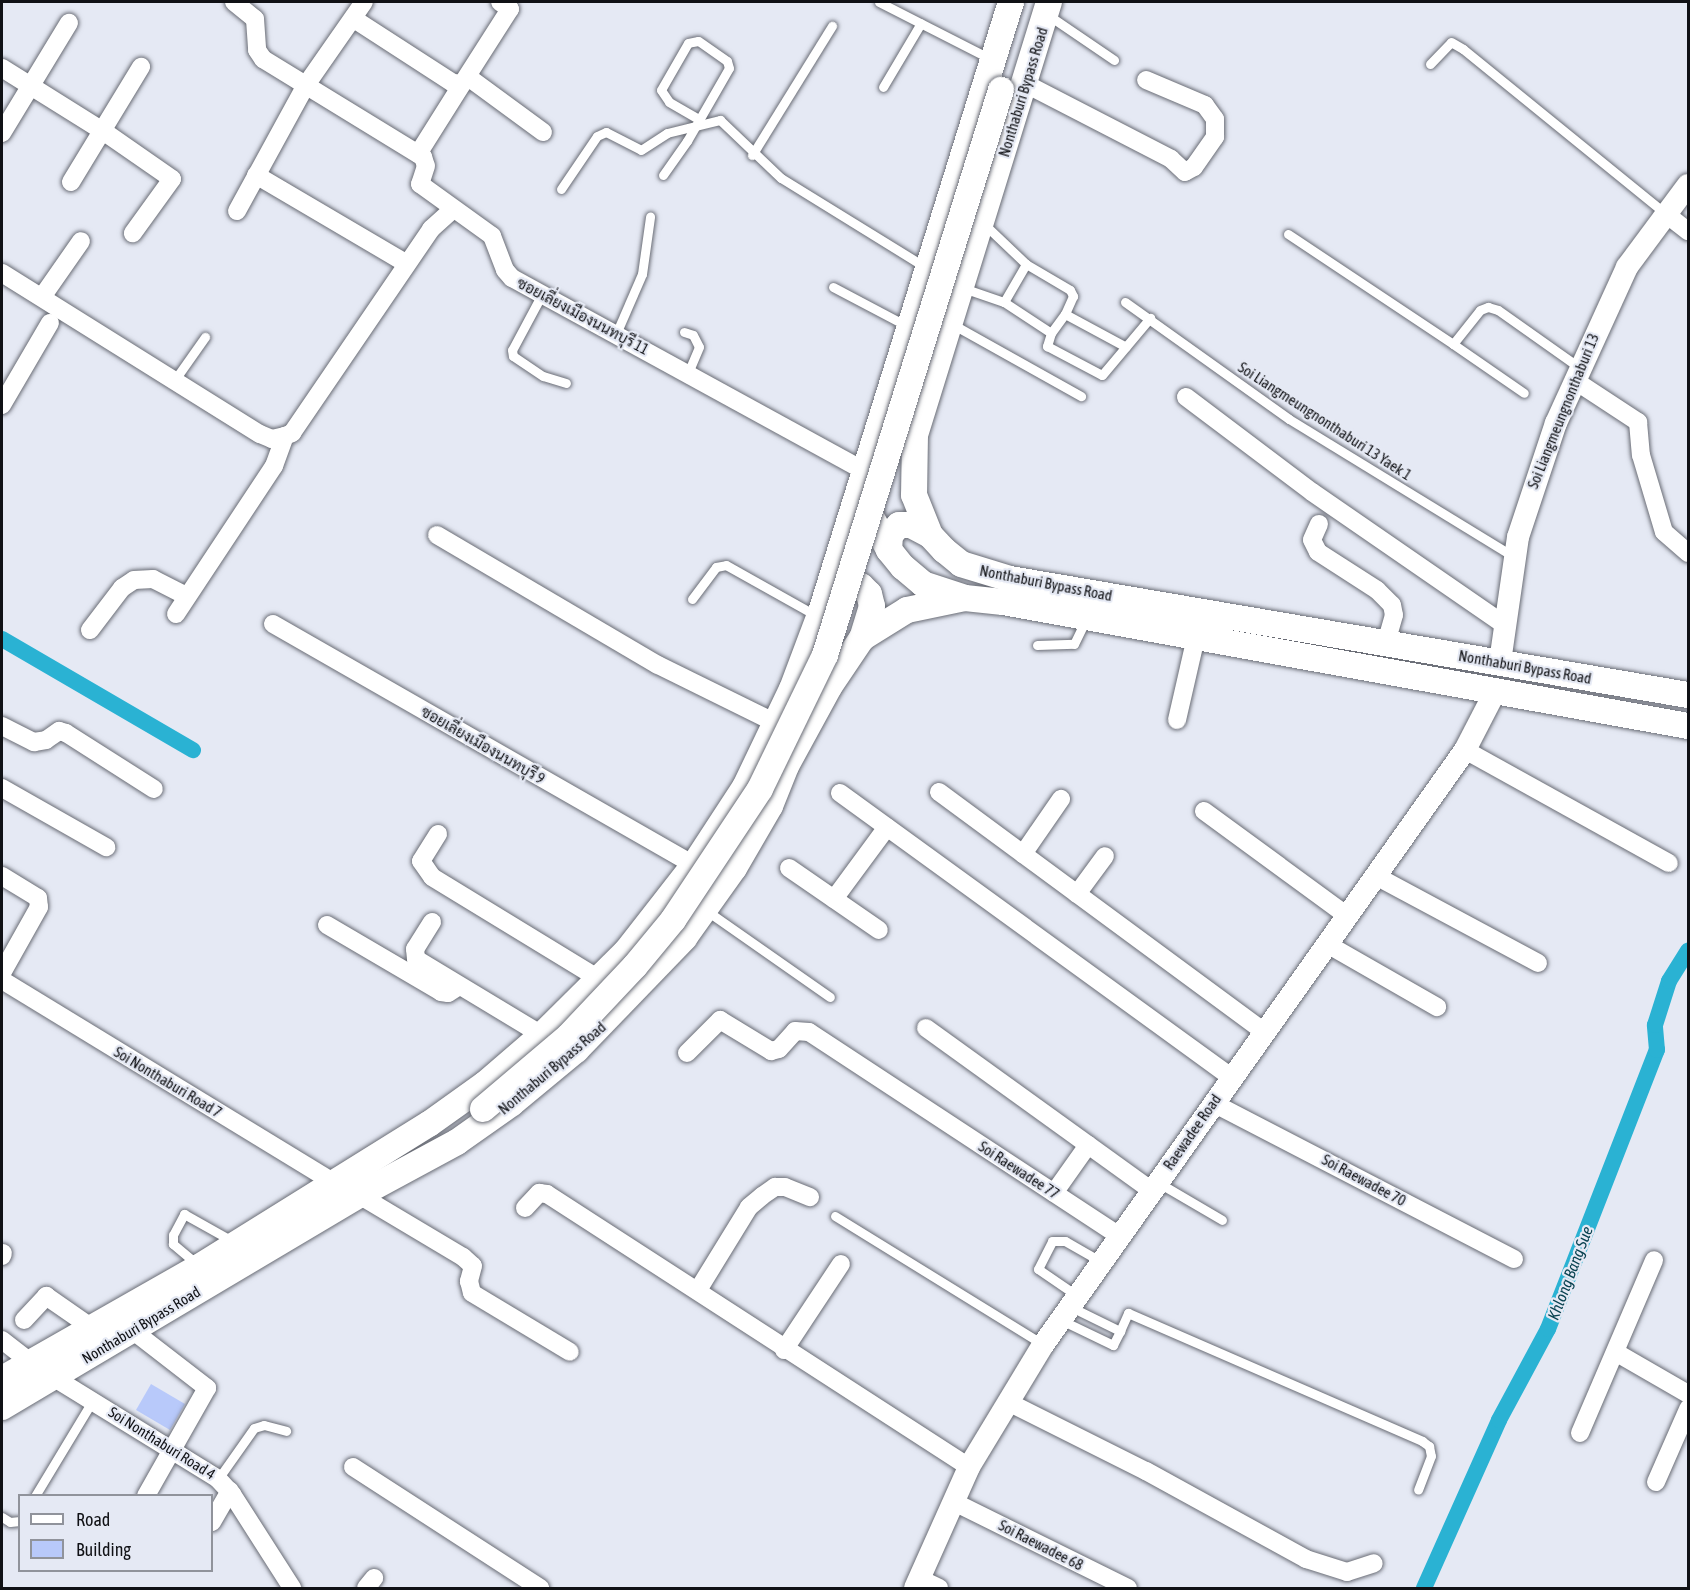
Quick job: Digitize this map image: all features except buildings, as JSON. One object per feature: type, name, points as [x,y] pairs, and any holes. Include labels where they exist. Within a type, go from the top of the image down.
[{"type":"main road","name":"Nonthaburi Bypass Road","points":[[2,1379],[199,1267],[455,1106],[542,1035],[599,979],[694,865],[745,787],[776,723],[820,615],[1011,2]]},
{"type":"main road","name":"Nonthaburi Bypass Road","points":[[1041,5],[1026,84],[952,324],[915,434],[912,460],[914,495],[930,535],[960,564],[983,573],[1689,695]]},
{"type":"main road","points":[[418,1164],[570,1036],[634,966],[674,920],[760,789],[825,655],[1001,90],[1041,5]]},
{"type":"main road","name":"Nonthaburi Bypass Road","points":[[863,483],[889,550],[923,584],[965,598],[1087,617],[1689,726]]},
{"type":"main road","points":[[889,550],[890,535],[898,525],[911,525],[930,535]]},
{"type":"main road","points":[[820,615],[850,587],[861,586],[869,594],[872,606],[862,638]]},
{"type":"main road","name":"Nonthaburi Bypass Road","points":[[2,1407],[359,1196],[418,1164],[512,1104],[576,1050],[711,914],[829,687],[862,638],[907,610],[965,598]]},
{"type":"street","points":[[234,2],[255,19],[257,50],[263,59],[418,154],[465,80],[508,4]]},
{"type":"street","points":[[237,212],[306,84],[364,2]]},
{"type":"street","points":[[354,19],[453,82],[465,80],[543,132]]},
{"type":"street","points":[[2,133],[69,23]]},
{"type":"street","points":[[72,182],[141,67]]},
{"type":"street","points":[[2,68],[103,131],[172,179],[133,232]]},
{"type":"street","points":[[1026,84],[1171,159],[1185,172],[1194,167],[1215,137],[1215,119],[1205,105],[1146,80]]},
{"type":"street","name":"ซอยเลี่ยงเมืองนนทบุรี 11","points":[[418,154],[426,163],[420,184],[452,210],[488,231],[505,270],[541,296],[688,373],[863,483]]},
{"type":"street","points":[[256,175],[407,264]]},
{"type":"street","name":"Soi Liangmeungnonthaburi 13","points":[[1500,662],[1515,558],[1528,501],[1577,374],[1627,267],[1689,185]]},
{"type":"street","points":[[2,273],[260,434],[272,439],[292,433],[431,230],[452,210]]},
{"type":"street","points":[[1666,214],[1689,231]]},
{"type":"street","points":[[42,297],[81,241]]},
{"type":"street","points":[[2,401],[50,322]]},
{"type":"street","points":[[1577,374],[1638,422],[1641,455],[1664,532],[1689,553]]},
{"type":"street","points":[[1186,397],[1312,492],[1506,626]]},
{"type":"street","points":[[176,614],[273,466],[285,436]]},
{"type":"street","points":[[1319,524],[1312,540],[1318,552],[1377,590],[1392,605],[1394,615],[1386,643]]},
{"type":"street","points":[[437,535],[658,665],[776,723]]},
{"type":"street","points":[[90,630],[122,588],[134,580],[153,579],[188,597]]},
{"type":"street","name":"ซอยเลี่ยงเมืองนนทบุรี 9","points":[[273,624],[694,865]]},
{"type":"street","points":[[1177,720],[1196,637]]},
{"type":"street","name":"Raewadee Road","points":[[925,1585],[954,1502],[969,1467],[1043,1345],[1263,1031],[1465,750],[1495,692]]},
{"type":"street","points":[[2,726],[34,742],[46,740],[59,731],[66,733],[154,789]]},
{"type":"street","points":[[1465,750],[1669,863]]},
{"type":"street","points":[[2,788],[106,847]]},
{"type":"street","points":[[939,792],[1263,1031]]},
{"type":"street","points":[[840,793],[1231,1077]]},
{"type":"street","points":[[1023,854],[1061,799]]},
{"type":"street","points":[[1204,811],[1346,915]]},
{"type":"street","points":[[834,899],[887,827]]},
{"type":"street","points":[[438,834],[421,861],[432,877],[599,979]]},
{"type":"street","points":[[1077,894],[1105,856]]},
{"type":"street","points":[[789,868],[879,930]]},
{"type":"street","points":[[1374,875],[1538,963]]},
{"type":"street","points":[[2,876],[38,898],[39,907],[2,973]]},
{"type":"street","points":[[432,922],[413,955],[459,986],[542,1035]]},
{"type":"street","points":[[327,925],[441,992],[448,993],[459,986]]},
{"type":"street","points":[[1327,944],[1437,1007]]},
{"type":"street","name":"Soi Nonthaburi Road 7","points":[[2,981],[334,1183]]},
{"type":"street","name":"Soi Raewadee 77","points":[[687,1053],[720,1020],[771,1051],[779,1049],[791,1033],[805,1030],[1119,1236]]},
{"type":"street","points":[[926,1028],[1088,1145],[1154,1186]]},
{"type":"street","name":"Soi Raewadee 70","points":[[1213,1103],[1514,1259]]},
{"type":"street","points":[[1054,1193],[1088,1145]]},
{"type":"street","points":[[698,1290],[749,1207],[762,1196],[775,1188],[785,1187],[810,1197]]},
{"type":"street","points":[[525,1208],[539,1193],[546,1194],[698,1290],[784,1350],[969,1467]]},
{"type":"street","points":[[359,1196],[468,1260],[472,1293],[570,1352]]},
{"type":"street","points":[[1580,1433],[1617,1353],[1654,1260]]},
{"type":"street","points":[[784,1350],[841,1264]]},
{"type":"street","points":[[24,1320],[46,1296],[92,1328]]},
{"type":"street","points":[[132,1330],[207,1388],[147,1494]]},
{"type":"street","points":[[2,1340],[30,1362]]},
{"type":"street","points":[[1617,1353],[1687,1394],[1656,1482]]},
{"type":"street","name":"Soi Nonthaburi Road 4","points":[[53,1377],[174,1450],[224,1485],[252,1524],[288,1587]]},
{"type":"street","points":[[1008,1402],[1146,1471],[1306,1559],[1347,1572],[1374,1563]]},
{"type":"street","points":[[353,1467],[540,1588]]},
{"type":"street","points":[[213,1519],[224,1485]]},
{"type":"street","name":"Soi Raewadee 68","points":[[954,1502],[1128,1588]]},
{"type":"lane","points":[[879,2],[993,60]]},
{"type":"lane","points":[[1041,5],[1114,60]]},
{"type":"lane","points":[[884,87],[921,23]]},
{"type":"lane","points":[[753,154],[832,26]]},
{"type":"lane","points":[[663,176],[696,123],[729,68],[727,61],[698,41],[688,43],[661,90],[669,102],[696,123]]},
{"type":"lane","points":[[1430,64],[1451,42],[1666,214]]},
{"type":"lane","points":[[561,189],[597,136],[606,132],[641,150],[668,134],[696,123],[720,120],[753,154],[781,178],[929,269]]},
{"type":"lane","points":[[616,334],[642,274],[650,217]]},
{"type":"lane","points":[[983,223],[1026,264],[1070,290],[1073,296],[1065,314],[1051,333],[1047,346],[1102,375],[1150,318]]},
{"type":"lane","points":[[1288,234],[1524,393]]},
{"type":"lane","points":[[1004,302],[1026,264]]},
{"type":"lane","points":[[833,286],[911,328]]},
{"type":"lane","points":[[962,287],[1004,302],[1051,333]]},
{"type":"lane","points":[[541,296],[512,350],[513,356],[543,376],[566,383]]},
{"type":"lane","name":"Soi Liangmeungnonthaburi 13 Yaek 1","points":[[1125,302],[1289,419],[1515,558]]},
{"type":"lane","points":[[1454,344],[1480,310],[1488,307],[1498,310],[1577,374]]},
{"type":"lane","points":[[1065,314],[1126,347]]},
{"type":"lane","points":[[952,324],[1082,396]]},
{"type":"lane","points":[[684,332],[693,335],[699,347],[688,373]]},
{"type":"lane","points":[[174,381],[205,336]]},
{"type":"lane","points":[[692,599],[716,567],[726,565],[820,615]]},
{"type":"lane","points":[[1037,645],[1074,644],[1087,617]]},
{"type":"lane","points":[[711,914],[830,997]]},
{"type":"lane","points":[[1154,1186],[1222,1220]]},
{"type":"lane","points":[[199,1267],[173,1244],[175,1228],[184,1214],[236,1244]]},
{"type":"lane","points":[[835,1216],[1043,1345]]},
{"type":"lane","points":[[1100,1261],[1065,1241],[1052,1241],[1038,1269],[1068,1307],[1113,1345],[1128,1312],[1422,1441],[1429,1446],[1431,1456],[1419,1490]]},
{"type":"lane","points":[[1068,1307],[1120,1331]]},
{"type":"lane","points":[[36,1494],[93,1400]]},
{"type":"lane","points":[[224,1485],[254,1428],[264,1425],[285,1431]]},
{"type":"lane","points":[[2,1517],[10,1522],[18,1521]]},
{"type":"waterway","points":[[2,639],[193,750]]},
{"type":"waterway","name":"Khlong Bang Sue","points":[[1424,1588],[1499,1420],[1548,1329],[1657,1050],[1655,1025],[1669,981],[1688,951]]}]
